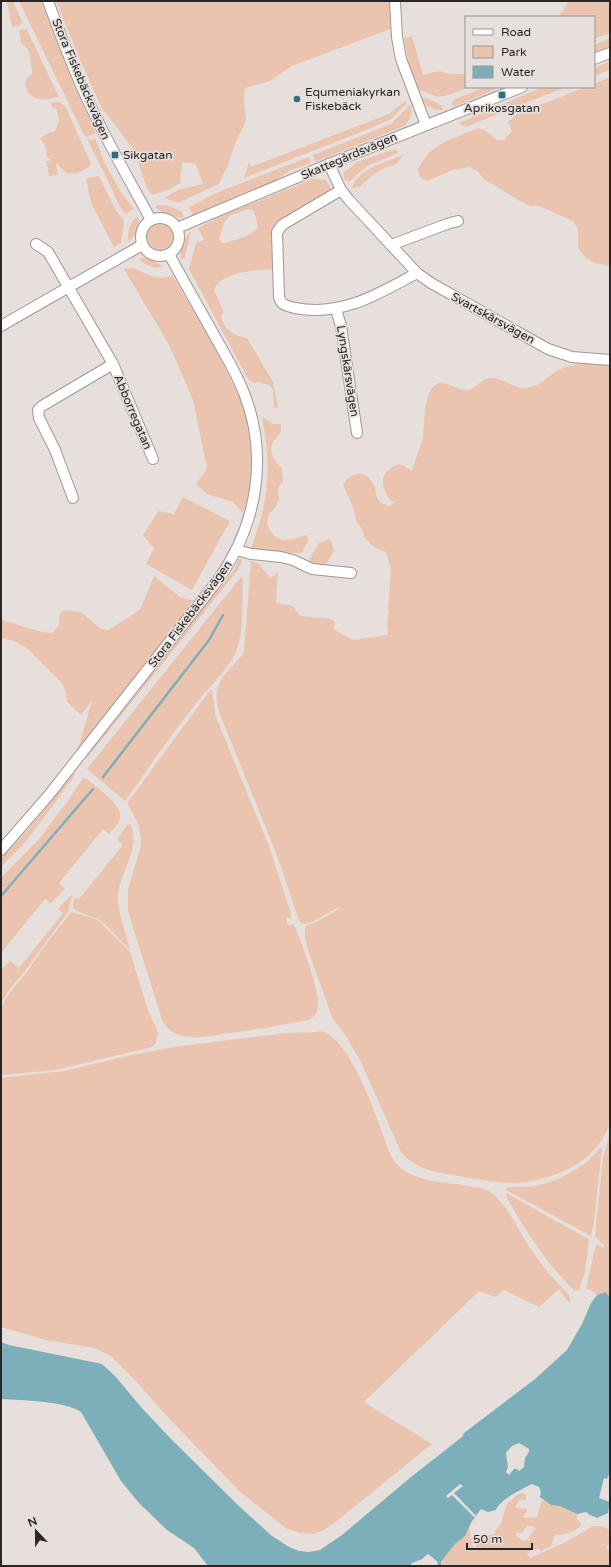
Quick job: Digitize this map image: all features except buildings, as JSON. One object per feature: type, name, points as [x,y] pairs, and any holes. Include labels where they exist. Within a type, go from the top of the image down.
[{"type":"street","name":"Stora Fiskebäcksvägen","points":[[48,1],[73,67],[91,108],[151,220]]},
{"type":"street","points":[[395,1],[397,36],[401,59],[426,125]]},
{"type":"street","points":[[595,59],[610,53]]},
{"type":"street","name":"Skattegårdsvägen","points":[[177,228],[329,164],[519,88]]},
{"type":"street","name":"Svartskärsvägen","points":[[329,164],[341,190],[417,273],[431,283],[548,349],[572,357],[610,360]]},
{"type":"street","points":[[341,190],[282,225],[277,232],[276,238],[280,302],[285,306],[308,310],[336,309],[381,293],[417,273]]},
{"type":"street","points":[[164,218],[173,223],[177,228],[179,241],[175,250],[170,254],[161,257],[152,255],[142,246],[140,238],[142,231],[145,224],[151,220],[164,218]]},
{"type":"street","points":[[391,245],[458,221]]},
{"type":"street","points":[[36,244],[48,252],[68,287]]},
{"type":"street","points":[[1,326],[142,246]]},
{"type":"street","name":"Stora Fiskebäcksvägen","points":[[1,850],[48,796],[209,592],[237,550],[248,524],[256,487],[257,459],[252,419],[244,393],[233,369],[170,254]]},
{"type":"street","name":"Abborregatan","points":[[68,287],[113,364],[153,459]]},
{"type":"street","name":"Lyngskärsvägen","points":[[336,309],[341,326],[357,433]]},
{"type":"street","name":"Abborregatan","points":[[73,498],[55,450],[39,418],[38,410],[42,406],[113,364]]},
{"type":"street","points":[[237,550],[251,554],[281,557],[293,560],[312,569],[351,573]]},
{"type":"green space","points":[[7,1],[13,1],[22,21],[20,25],[12,27]]},
{"type":"green space","points":[[19,1],[41,1],[74,84],[96,133],[87,137],[84,135]]},
{"type":"green space","points":[[56,1],[389,1],[393,28],[292,66],[270,81],[245,88],[244,99],[246,121],[219,184],[178,203],[164,198],[180,189],[203,184],[196,164],[182,162],[180,183],[168,190],[152,195],[146,186],[134,150],[101,107]]},
{"type":"green space","points":[[569,1],[610,1],[610,33],[595,39],[595,16],[559,16]]},
{"type":"green space","points":[[19,30],[27,30],[59,97],[38,99],[28,92],[26,79],[32,74],[32,71],[29,51],[21,42]]},
{"type":"green space","points":[[412,36],[423,75],[439,71],[449,74],[465,74],[465,88],[468,88],[438,97],[419,90],[410,65],[404,38]]},
{"type":"green space","points":[[610,38],[610,47],[595,53],[595,45]]},
{"type":"green space","points":[[610,61],[610,70],[595,76],[595,68]]},
{"type":"green space","points":[[610,77],[610,266],[595,263],[586,258],[578,248],[578,229],[573,221],[539,206],[530,206],[520,201],[484,179],[478,172],[470,167],[453,170],[427,181],[422,179],[419,175],[418,169],[424,159],[431,151],[444,142],[478,128],[486,131],[497,140],[504,140],[512,131],[508,122],[517,114],[583,88],[595,88],[595,84]]},
{"type":"green space","points":[[483,88],[496,89],[453,107],[452,103],[455,99]]},
{"type":"green space","points":[[541,88],[563,88],[468,126],[461,125],[459,123]]},
{"type":"green space","points":[[420,98],[429,99],[437,103],[442,106],[443,110],[430,107]]},
{"type":"green space","points":[[405,101],[407,103],[391,119],[244,178],[249,162],[251,167],[389,114]]},
{"type":"green space","points":[[59,102],[65,106],[91,165],[79,172],[70,174],[66,173],[56,163],[58,175],[49,176],[46,161],[52,160],[47,158],[45,145],[40,139],[48,133],[55,131],[59,121],[57,109],[52,108],[51,103]]},
{"type":"green space","points":[[411,104],[410,116],[404,126],[315,162],[313,155],[391,124]]},
{"type":"green space","points":[[95,138],[104,162],[121,192],[134,209],[126,214],[118,203],[87,139],[92,140]]},
{"type":"green space","points":[[396,149],[398,153],[367,166],[350,181],[346,181],[344,179],[344,172],[357,162]]},
{"type":"green space","points":[[404,155],[395,165],[384,168],[359,187],[352,188],[355,181],[366,171]]},
{"type":"green space","points":[[309,157],[311,163],[289,171],[265,188],[193,216],[189,207],[216,193]]},
{"type":"green space","points":[[99,176],[116,211],[124,222],[121,243],[114,247],[91,203],[86,178]]},
{"type":"green space","points":[[313,179],[325,180],[330,186],[330,190],[324,198],[272,229],[272,269],[240,273],[231,276],[224,279],[214,290],[224,312],[221,316],[224,325],[230,332],[247,338],[273,382],[278,407],[274,408],[273,390],[269,385],[258,382],[254,383],[248,379],[189,269],[196,243],[204,240],[198,228],[225,214]],"holes":[[[249,209],[254,211],[258,227],[243,237],[222,243],[219,239],[225,221],[231,215]]]},
{"type":"green space","points":[[158,205],[166,205],[181,211],[184,217],[181,218],[163,213],[155,207]]},
{"type":"green space","points":[[138,216],[137,230],[134,237],[129,242],[129,227]]},
{"type":"green space","points":[[160,224],[169,228],[173,237],[169,246],[160,250],[151,246],[147,237],[151,228]]},
{"type":"green space","points":[[190,232],[185,257],[181,260],[182,245]]},
{"type":"green space","points":[[146,258],[163,267],[150,266],[139,259]]},
{"type":"green space","points":[[133,268],[151,276],[160,278],[173,276],[210,339],[238,394],[247,418],[253,454],[251,488],[243,513],[233,502],[207,494],[196,484],[207,469],[193,400],[168,343],[124,269]]},
{"type":"green space","points":[[578,364],[610,364],[610,1125],[598,1145],[575,1166],[554,1175],[531,1181],[522,1183],[504,1183],[458,1176],[427,1169],[413,1163],[401,1152],[360,1060],[346,1036],[333,1019],[305,939],[305,928],[307,925],[316,922],[339,909],[339,907],[310,923],[302,924],[299,921],[278,858],[219,712],[217,692],[222,679],[244,652],[251,561],[259,564],[270,578],[275,575],[278,570],[276,603],[293,606],[300,616],[332,619],[335,623],[333,629],[353,640],[388,635],[387,621],[389,612],[388,605],[391,569],[386,552],[374,547],[365,538],[362,529],[356,520],[353,507],[343,485],[351,476],[355,474],[365,475],[372,482],[380,502],[389,506],[396,502],[391,501],[385,492],[383,478],[388,470],[397,465],[403,465],[412,471],[423,436],[427,398],[434,386],[442,383],[467,390],[474,388],[485,379],[492,378],[518,387],[527,388],[539,384],[561,369]]},
{"type":"green space","points":[[262,417],[273,424],[281,424],[281,432],[273,442],[271,449],[275,460],[282,468],[283,482],[278,490],[279,498],[276,506],[269,515],[267,521],[269,529],[278,538],[286,540],[307,535],[308,541],[302,553],[253,552],[251,549],[262,515],[267,487],[267,452]]},
{"type":"green space","points":[[183,497],[230,521],[192,590],[146,564],[154,548],[143,535],[159,511],[174,514]]},
{"type":"green space","points":[[330,539],[334,550],[329,560],[324,566],[311,563],[309,559],[319,543]]},
{"type":"green space","points":[[239,559],[241,559],[242,562],[237,571],[87,758],[234,570]]},
{"type":"green space","points":[[154,576],[181,598],[196,601],[78,749],[92,701],[81,715],[67,702],[66,693],[62,683],[28,649],[14,641],[1,638],[1,620],[38,631],[52,633],[59,625],[59,615],[64,610],[81,612],[101,629],[108,630],[140,610]]},
{"type":"green space","points":[[241,577],[243,579],[242,621],[236,653],[227,667],[179,725],[125,801],[87,769]]},
{"type":"green space","points":[[211,689],[216,717],[270,849],[291,914],[291,918],[286,918],[288,925],[293,924],[296,929],[314,979],[318,1006],[315,1014],[308,1020],[207,1037],[190,1037],[174,1033],[162,1020],[128,911],[128,889],[141,846],[141,838],[138,823],[128,805],[128,802]]},
{"type":"green space","points":[[74,773],[75,775],[40,823],[22,846],[1,867],[1,858],[25,833]]},
{"type":"green space","points":[[83,778],[87,779],[102,791],[113,802],[120,813],[120,818],[116,826],[109,834],[103,829],[59,883],[65,889],[51,903],[45,899],[1,953],[1,878],[39,839]]},
{"type":"green space","points":[[129,824],[131,825],[133,834],[132,852],[119,888],[118,903],[130,949],[101,921],[73,908],[74,898],[79,899],[123,845],[117,840]]},
{"type":"green space","points":[[71,895],[68,912],[28,967],[9,990],[1,1003],[1,970],[10,961],[19,968],[63,913],[58,909]]},
{"type":"green space","points":[[71,912],[93,918],[100,922],[130,952],[148,1010],[158,1032],[156,1043],[152,1047],[55,1070],[1,1075],[1,1010],[6,998]]},
{"type":"green space","points":[[322,1031],[332,1037],[341,1046],[357,1072],[370,1100],[387,1148],[394,1161],[400,1168],[416,1177],[477,1187],[490,1192],[508,1211],[536,1257],[569,1295],[571,1302],[569,1303],[559,1289],[539,1307],[504,1290],[495,1297],[479,1291],[364,1402],[432,1444],[333,1524],[322,1531],[313,1534],[300,1533],[287,1529],[239,1491],[111,1356],[94,1348],[46,1340],[1,1327],[1,1078],[64,1071],[173,1047],[286,1033]]},
{"type":"green space","points":[[610,1132],[610,1297],[605,1293],[597,1295],[591,1290],[586,1289],[595,1248],[597,1244],[604,1248],[604,1243],[602,1244],[595,1236],[603,1158]]},
{"type":"green space","points":[[600,1148],[602,1148],[591,1236],[506,1190],[506,1188],[511,1187],[529,1187],[539,1185],[568,1174],[586,1162]]},
{"type":"green space","points":[[508,1194],[588,1239],[585,1272],[579,1290],[575,1291],[546,1258],[529,1235],[514,1210],[507,1198],[506,1195]]},
{"type":"green space","points":[[522,1493],[526,1495],[526,1499],[520,1499],[515,1508],[527,1509],[527,1512],[523,1516],[524,1518],[537,1517],[542,1500],[551,1505],[560,1506],[577,1514],[577,1519],[581,1523],[581,1526],[566,1534],[555,1535],[551,1546],[541,1551],[538,1548],[535,1550],[533,1549],[527,1554],[530,1558],[566,1542],[593,1526],[602,1526],[610,1530],[610,1545],[606,1547],[610,1551],[610,1566],[441,1566],[445,1556],[469,1528],[474,1552],[478,1539],[495,1534],[509,1501],[511,1501],[515,1496]],"holes":[[[527,1526],[533,1526],[536,1529],[533,1533],[534,1529],[530,1536],[527,1537],[531,1540],[524,1541],[517,1537],[516,1533],[523,1532]]]},
{"type":"water","points":[[605,1292],[610,1297],[610,1514],[608,1513],[597,1518],[586,1512],[577,1514],[560,1506],[551,1505],[540,1497],[541,1492],[539,1487],[532,1484],[501,1502],[496,1510],[488,1512],[481,1509],[472,1521],[465,1536],[455,1544],[441,1562],[441,1566],[438,1566],[437,1561],[428,1554],[422,1559],[412,1563],[410,1566],[208,1566],[194,1548],[167,1530],[139,1503],[121,1481],[81,1412],[65,1405],[54,1403],[1,1399],[1,1342],[9,1345],[102,1364],[116,1377],[140,1406],[170,1438],[241,1508],[272,1536],[289,1547],[299,1551],[309,1552],[320,1550],[342,1535],[411,1477],[462,1437],[464,1433],[535,1379],[567,1350],[582,1324],[591,1303],[597,1295]],"holes":[[[519,1443],[529,1449],[529,1452],[525,1458],[524,1467],[519,1471],[514,1469],[509,1475],[506,1472],[508,1467],[506,1453],[512,1446]]]},
{"type":"pier","points":[[610,1472],[610,1502],[599,1498],[604,1478],[607,1479]]},
{"type":"pier","points":[[460,1484],[463,1486],[454,1493],[476,1516],[474,1517],[452,1495],[448,1498],[446,1496]]},
{"type":"pier","points":[[610,1502],[610,1514],[608,1513]]},
{"type":"waterway","points":[[103,777],[209,640],[223,615]]},
{"type":"waterway","points":[[1,896],[93,789]]},
{"type":"place","name":"Aprikosgatan","points":[[502,95]]},
{"type":"place","name":"Equmeniakyrkan Fiskebäck","points":[[297,99]]},
{"type":"place","name":"Sikgatan","points":[[115,155]]}]
